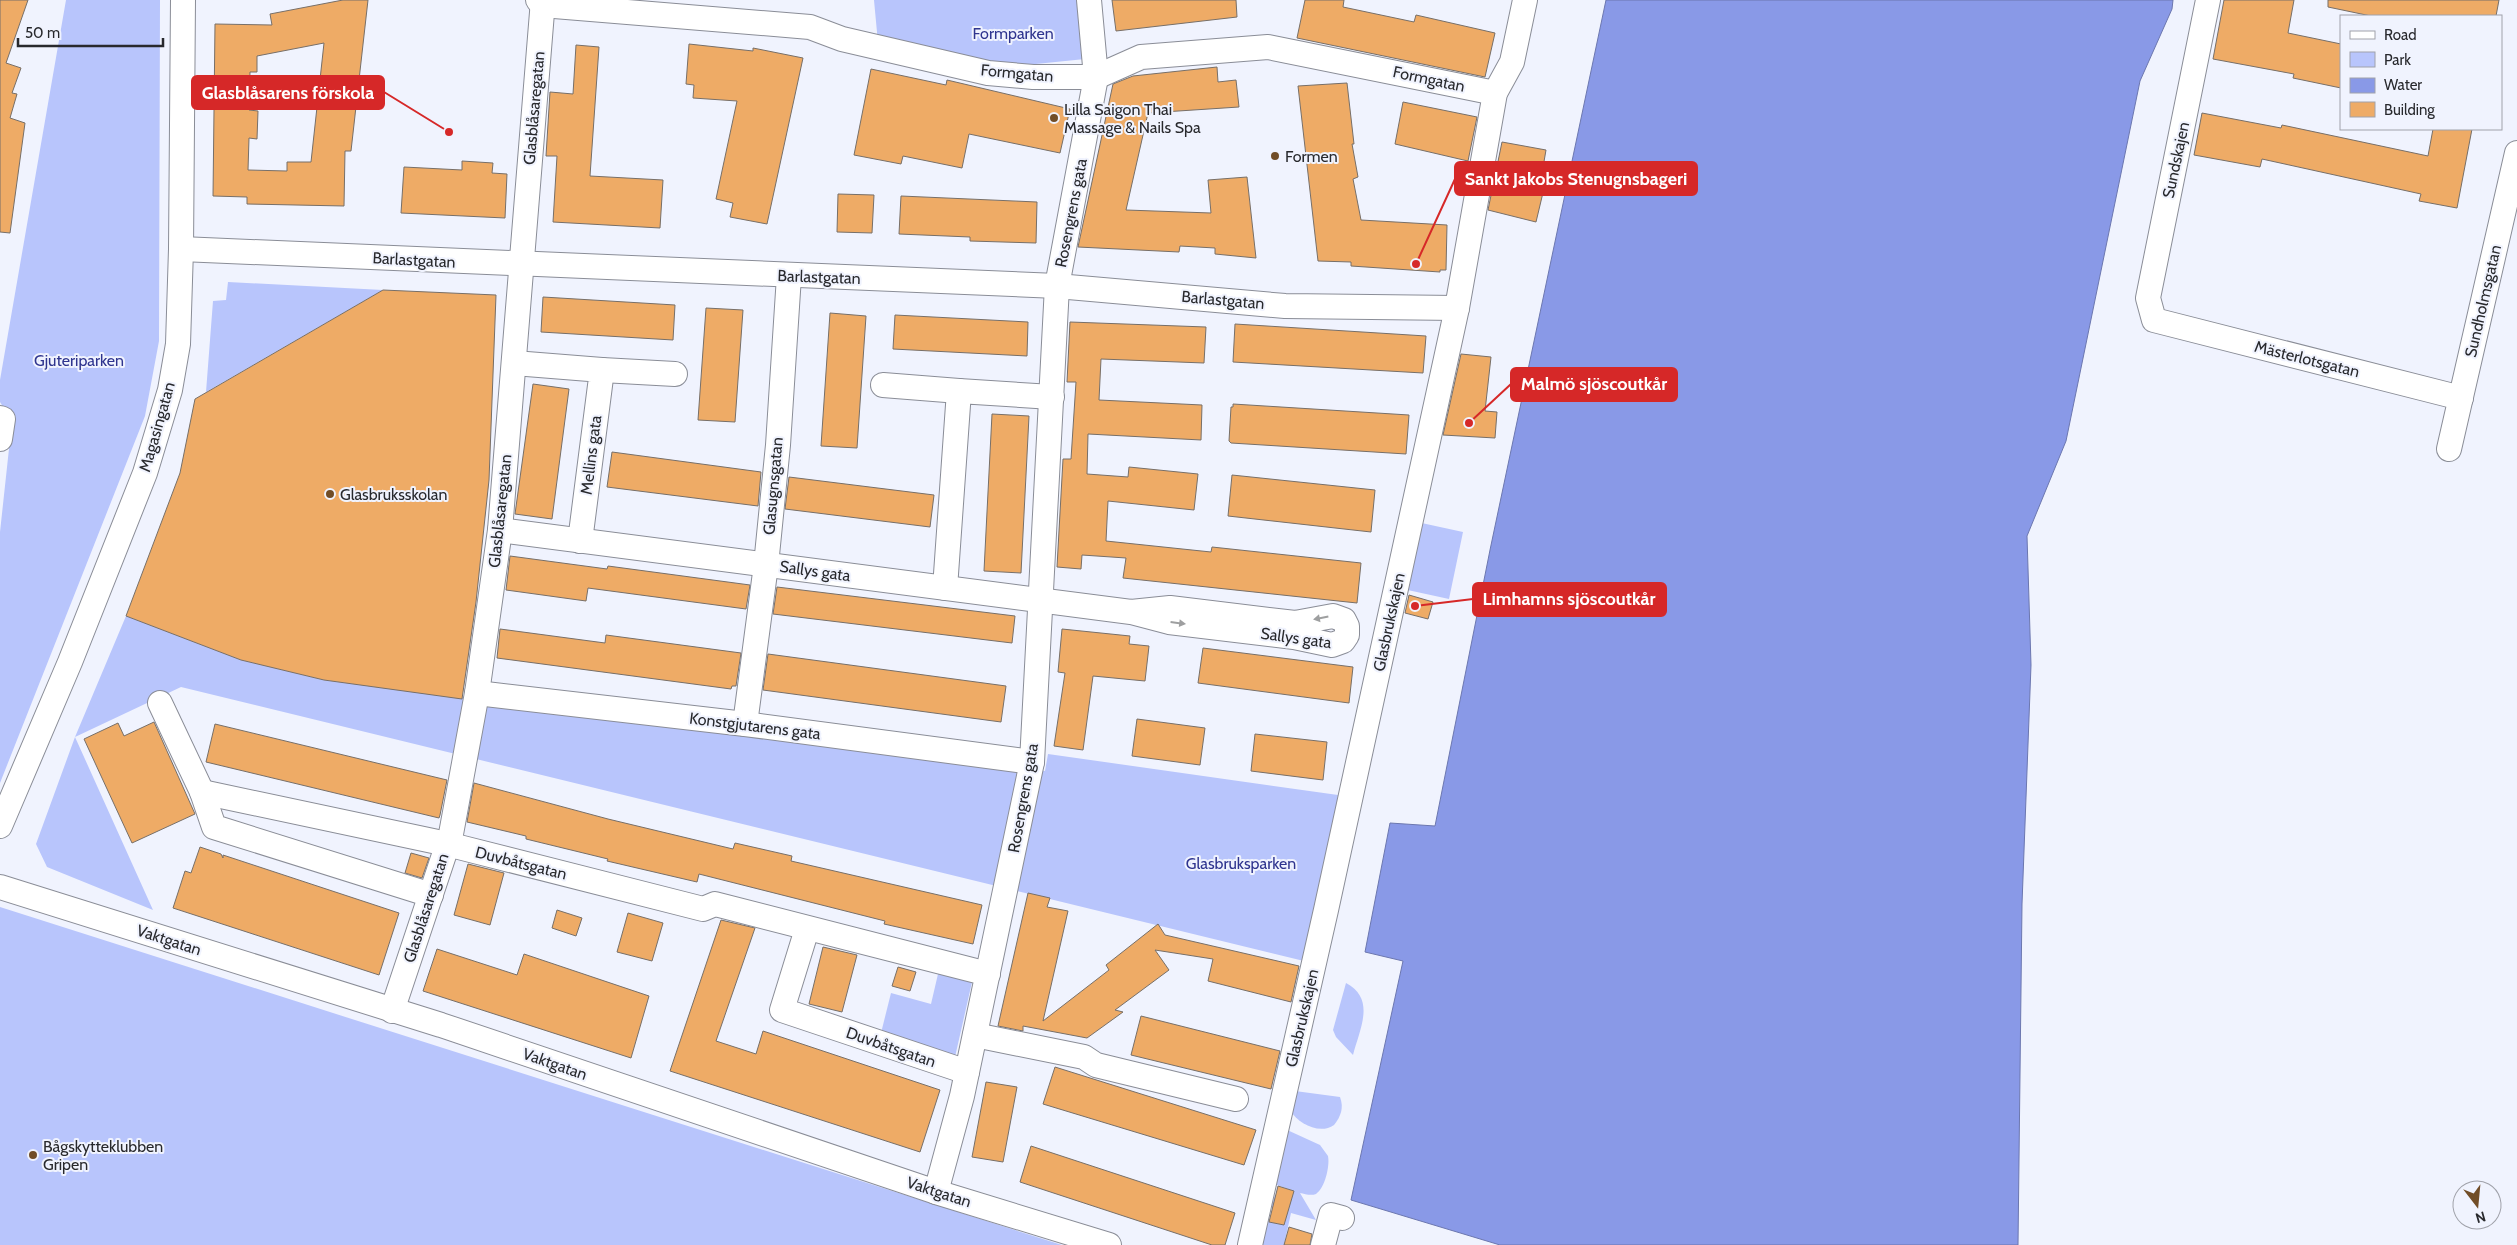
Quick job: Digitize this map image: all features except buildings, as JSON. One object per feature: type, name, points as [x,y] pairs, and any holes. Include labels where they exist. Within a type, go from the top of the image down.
[{"type":"street","name":"Magasingatan","points":[[0,826],[70,662],[145,473],[170,390],[178,344],[181,249],[182,0]]},
{"type":"street","name":"Rosengrens gata","points":[[936,1192],[975,1035],[1032,762],[1042,601],[1057,286],[1096,77],[1089,0]]},
{"type":"street","name":"Glasbrukskajen","points":[[1250,1245],[1326,910],[1457,308],[1495,93],[1512,62],[1525,0]]},
{"type":"street","name":"Sundskajen","points":[[2154,320],[2148,298],[2208,0]]},
{"type":"street","name":"Formgatan","points":[[541,2],[810,27],[842,39],[988,73],[1033,77],[1096,77],[1140,57],[1268,46],[1495,93]]},
{"type":"street","name":"Glasblåsaregatan","points":[[392,1011],[448,844],[477,693],[500,530],[541,2]]},
{"type":"street","name":"Sundholmsgatan","points":[[2449,449],[2517,153]]},
{"type":"street","name":"Barlastgatan","points":[[181,249],[1057,286],[1285,306],[1457,308]]},
{"type":"street","name":"Glasugnsgatan","points":[[745,724],[766,565],[778,445],[789,276]]},
{"type":"street","name":"Mästerlotsgatan","points":[[2154,320],[2461,398]]},
{"type":"street","points":[[514,363],[675,374]]},
{"type":"street","name":"Mellins gata","points":[[580,541],[602,370]]},
{"type":"street","points":[[883,385],[1052,397]]},
{"type":"street","points":[[945,588],[959,390]]},
{"type":"street","points":[[0,418],[3,419],[0,439]]},
{"type":"street","name":"Sallys gata","points":[[500,530],[1131,612],[1169,622],[1294,637],[1332,645],[1343,642],[1347,635],[1347,626],[1344,620],[1333,616],[1296,623],[1170,608],[1131,612]]},
{"type":"street","name":"Konstgjutarens gata","points":[[477,693],[745,724],[1032,762]]},
{"type":"street","points":[[160,702],[202,792],[214,827],[431,895]]},
{"type":"street","name":"Duvbåtsgatan","points":[[202,792],[448,844],[703,909],[715,904],[806,929],[988,974]]},
{"type":"street","name":"Vaktgatan","points":[[0,887],[392,1011],[936,1192],[1109,1245]]},
{"type":"street","name":"Duvbåtsgatan","points":[[806,929],[782,1010],[966,1072]]},
{"type":"street","points":[[975,1035],[1084,1056],[1096,1065],[1236,1099]]},
{"type":"street","points":[[1323,1245],[1331,1215],[1342,1218]]},
{"type":"green space","name":"Gjuteriparken","points":[[66,0],[160,0],[159,341],[145,416],[0,783],[0,532],[12,421],[0,402],[0,380]]},
{"type":"green space","name":"Formparken","points":[[874,0],[1078,0],[1085,59],[995,68],[878,43]]},
{"type":"green space","points":[[228,282],[383,290],[206,392],[213,301],[226,300]]},
{"type":"green space","points":[[1417,522],[1463,532],[1449,599],[1403,589]]},
{"type":"green space","name":"Glasbruksparken","points":[[126,616],[241,660],[324,680],[1045,771],[1048,754],[1338,795],[1308,962],[181,687],[75,737]]},
{"type":"green space","points":[[75,737],[153,910],[47,867],[36,844]]},
{"type":"green space","points":[[0,907],[1024,1233],[1062,1245],[0,1245]]},
{"type":"green space","points":[[938,974],[972,982],[955,1057],[881,1033],[891,993],[931,1004]]},
{"type":"green space","points":[[1346,983],[1361,997],[1363,1006],[1362,1025],[1353,1055],[1336,1037],[1333,1030]]},
{"type":"green space","points":[[1295,1091],[1340,1097],[1341,1112],[1334,1125],[1322,1129],[1304,1124],[1298,1120],[1290,1110]]},
{"type":"green space","points":[[1285,1129],[1320,1145],[1328,1156],[1327,1171],[1322,1187],[1316,1194],[1300,1193],[1316,1220],[1291,1213],[1284,1245],[1261,1245],[1267,1221],[1278,1224],[1281,1210],[1271,1207],[1275,1195],[1291,1200],[1294,1191],[1274,1184]]},
{"type":"water","points":[[1606,0],[2173,0],[2172,9],[2140,81],[2066,441],[2027,536],[2031,665],[2022,904],[2018,1245],[1500,1245],[1351,1200],[1403,961],[1365,952],[1390,823],[1435,826],[1490,550]]},
{"type":"place","name":"Lilla Saigon Thai Massage & Nails Spa","points":[[1054,118]]},
{"type":"place","name":"Glasblåsarens förskola","points":[[449,132]]},
{"type":"place","name":"Formen","points":[[1275,156]]},
{"type":"place","name":"Sankt Jakobs Stenugnsbageri","points":[[1416,264]]},
{"type":"place","name":"Malmö sjöscoutkår","points":[[1469,423]]},
{"type":"place","name":"Glasbruksskolan","points":[[330,494]]},
{"type":"place","name":"Limhamns sjöscoutkår","points":[[1415,606]]},
{"type":"place","name":"Bågskytteklubben Gripen","points":[[33,1155]]}]
